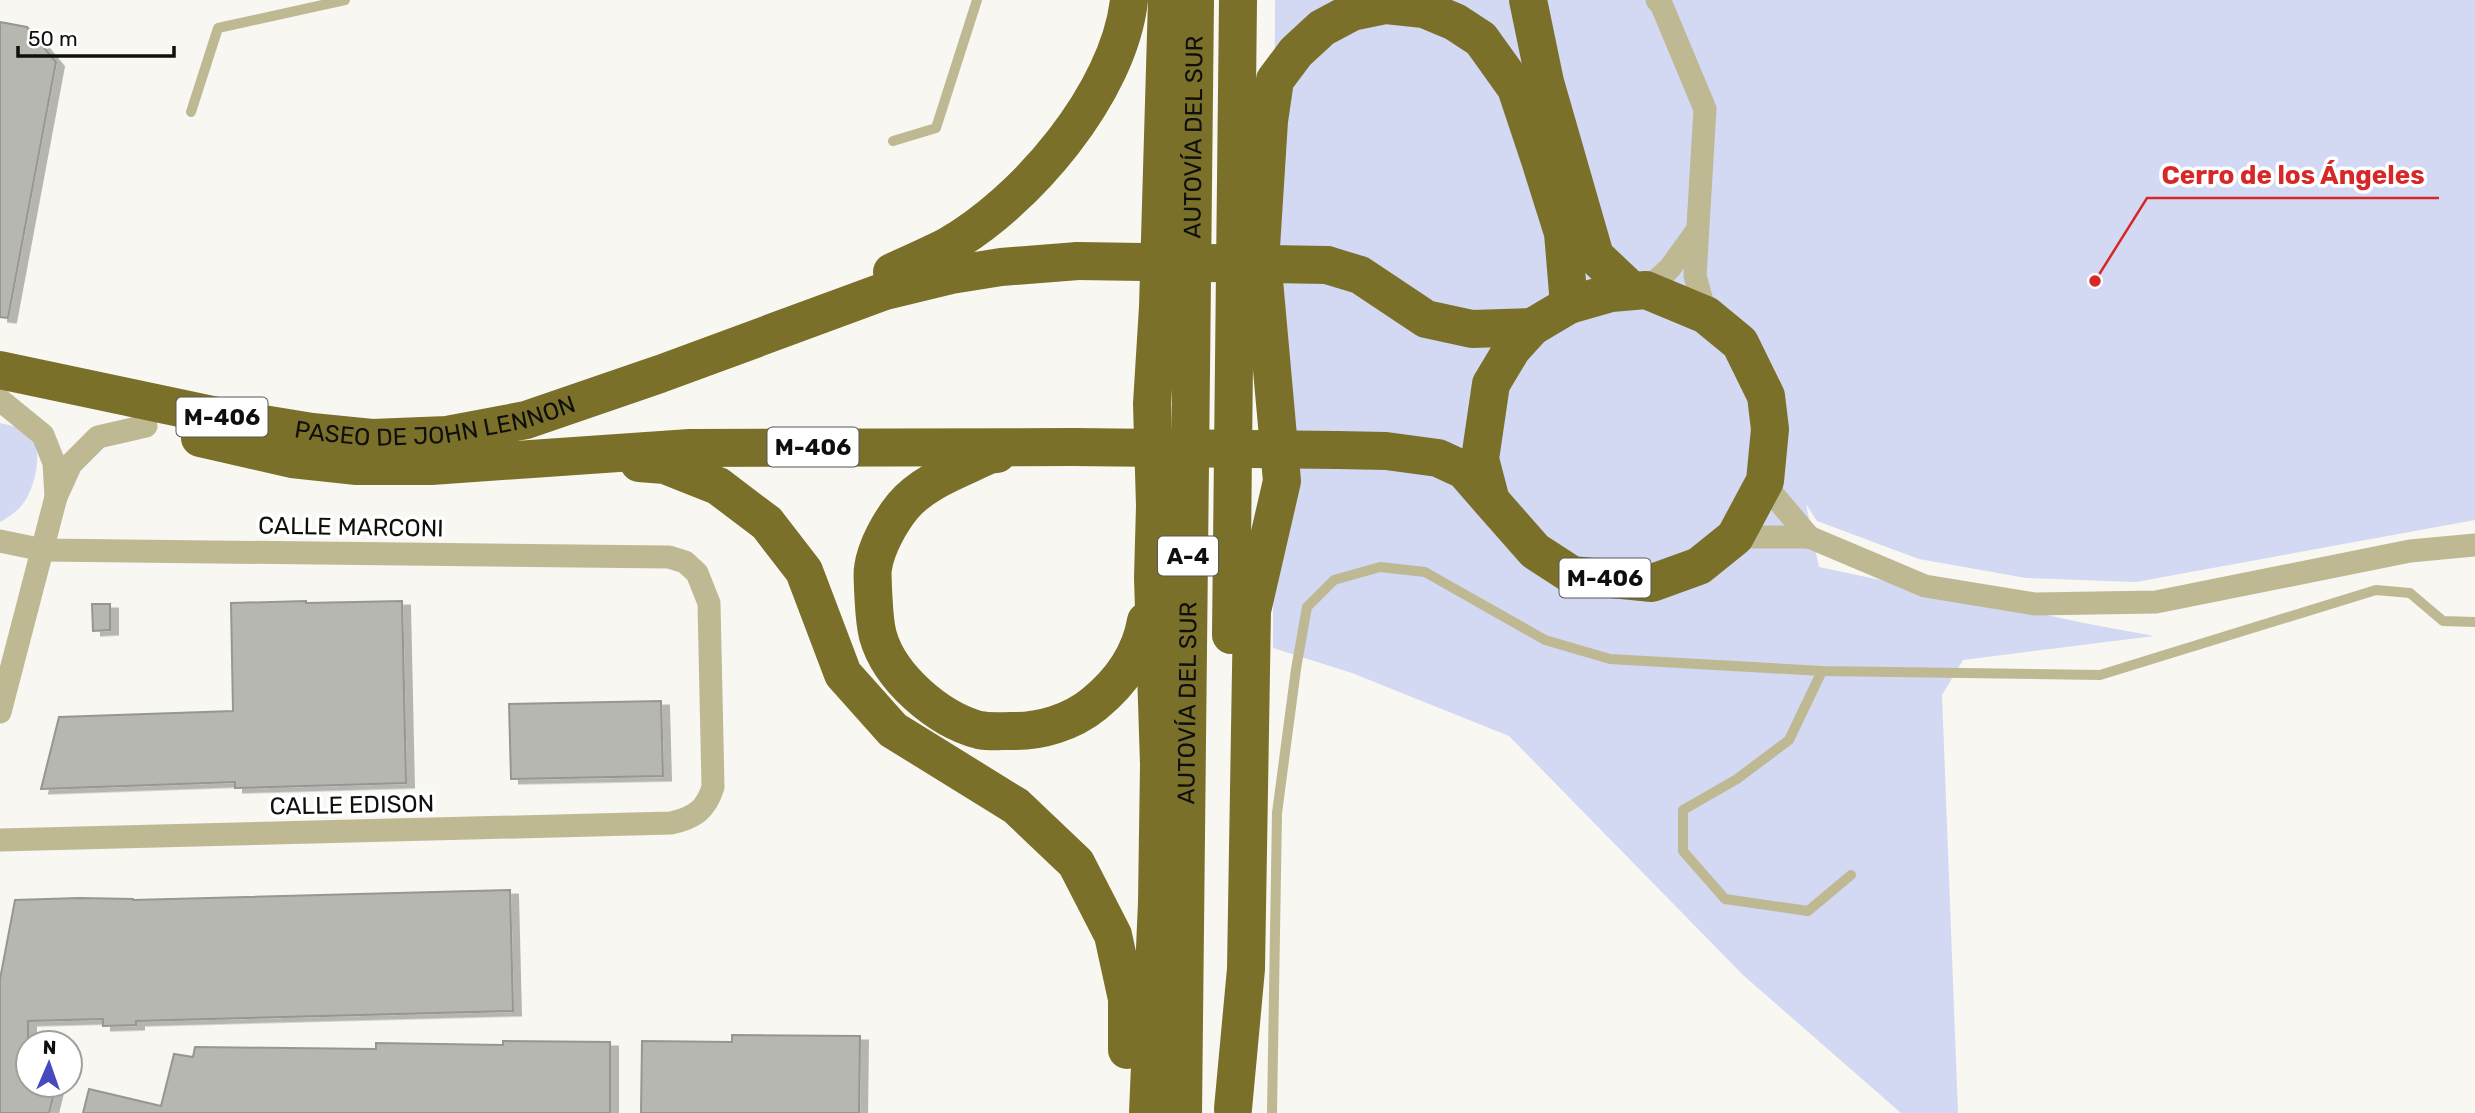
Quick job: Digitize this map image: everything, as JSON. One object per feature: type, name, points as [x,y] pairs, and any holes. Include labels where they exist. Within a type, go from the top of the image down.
[{"type":"highway","points":[[660,374],[737,329],[884,276],[947,246],[998,211],[1042,167],[1079,121],[1109,69],[1128,15],[1129,0]]},
{"type":"highway","points":[[1148,1113],[1158,888],[1159,764],[1153,578],[1155,506],[1152,404],[1159,293],[1167,0]]},
{"type":"highway","name":"AUTOVÍA DEL SUR","points":[[1183,1113],[1195,0]]},
{"type":"highway","name":"AUTOVÍA DEL SUR","points":[[1233,1111],[1231,563],[1238,0]]},
{"type":"highway","points":[[1528,0],[1545,82],[1595,256],[1639,290]]},
{"type":"highway","points":[[1233,1111],[1246,969],[1252,611],[1282,481],[1261,247],[1269,121],[1275,80],[1296,52],[1322,28],[1352,12],[1386,5],[1424,9],[1455,22],[1481,39],[1516,88],[1540,160],[1563,233],[1569,305]]},
{"type":"highway","name":"M-406","points":[[660,374],[885,291],[951,275],[1001,267],[1078,261],[1327,265],[1360,275],[1426,319],[1472,329],[1532,327]]},
{"type":"highway","name":"M-406","points":[[553,456],[690,448],[1073,447],[1386,450],[1438,458],[1464,470],[1491,501],[1535,551],[1572,575],[1652,583],[1699,566],[1735,537],[1765,481],[1770,429],[1766,396],[1740,343],[1706,315],[1639,290],[1611,293],[1569,305],[1532,327],[1511,349],[1491,384],[1480,459],[1491,501]]},
{"type":"highway","name":"PASEO DE JOHN LENNON","points":[[0,370],[227,418],[312,432],[372,438],[447,435],[526,420],[660,374]]},
{"type":"highway","name":"PASEO DE JOHN LENNON","points":[[0,393],[292,459],[356,466],[431,466],[553,456]]},
{"type":"highway","points":[[1073,447],[989,455],[931,483],[904,505],[886,531],[873,567],[878,637],[892,664],[914,693],[947,716],[980,730],[1032,732],[1080,715],[1109,692],[1130,667],[1143,638],[1153,578]]},
{"type":"highway","points":[[553,456],[665,466],[718,486],[767,523],[804,571],[843,674],[893,730],[1016,806],[1076,863],[1113,935],[1127,999],[1128,1113]]},
{"type":"street","points":[[1657,0],[1662,6],[1705,109],[1695,276],[1706,315]]},
{"type":"street","points":[[1639,290],[1670,268],[1696,232]]},
{"type":"street","points":[[0,400],[43,435],[54,463],[56,497]]},
{"type":"street","points":[[0,712],[56,497],[71,464],[98,437],[146,426]]},
{"type":"street","points":[[1765,481],[1809,537]]},
{"type":"street","points":[[1735,537],[1809,537],[1925,586],[2035,604],[2156,602],[2410,551],[2475,545]]},
{"type":"street","name":"CALLE MARCONI","points":[[0,541],[43,550],[668,557],[685,562],[697,573],[709,603],[713,787],[709,801],[702,811]]},
{"type":"street","name":"CALLE EDISON","points":[[0,841],[671,823],[688,819],[702,811]]},
{"type":"lane","points":[[191,111],[218,28],[345,0]]},
{"type":"lane","points":[[893,141],[936,128],[978,0]]},
{"type":"lane","points":[[1272,1113],[1277,813],[1307,607],[1334,580],[1380,568],[1425,572],[1545,640],[1610,659],[1822,671],[2099,675],[2376,590],[2410,593],[2442,621],[2475,622]]},
{"type":"lane","points":[[1822,671],[1789,740],[1737,779],[1683,810],[1683,852],[1725,899],[1808,911],[1851,875]]},
{"type":"shaded area","points":[[1275,0],[2475,0],[2475,520],[2136,582],[2026,578],[1919,559],[1817,521],[1806,504],[1819,567],[2154,636],[1963,660],[1942,695],[1958,1113],[1901,1113],[1743,975],[1509,736],[1352,673],[1273,648]]},
{"type":"shaded area","points":[[0,423],[27,432],[33,438],[37,457],[34,479],[27,498],[17,510],[0,522]]},
{"type":"building","points":[[0,22],[27,27],[56,62],[8,318],[0,317]]},
{"type":"building","points":[[402,601],[406,783],[235,788],[235,782],[41,789],[59,717],[233,711],[231,603]]},
{"type":"building","points":[[92,604],[110,604],[110,630],[93,631]]},
{"type":"building","points":[[661,701],[663,776],[511,779],[509,704]]},
{"type":"building","points":[[510,890],[513,1011],[136,1021],[136,1025],[103,1026],[103,1019],[28,1021],[28,1029],[14,1029],[14,1099],[52,1099],[49,1113],[0,1113],[0,979],[15,900],[133,900]]},
{"type":"building","points":[[732,1035],[860,1036],[859,1113],[641,1113],[642,1041],[732,1042]]},
{"type":"building","points":[[503,1041],[610,1042],[610,1113],[83,1113],[89,1089],[161,1106],[174,1054],[193,1057],[195,1047],[376,1049],[376,1043],[503,1045]]},
{"type":"place","name":"Cerro de los Ángeles","points":[[2095,281]]}]
